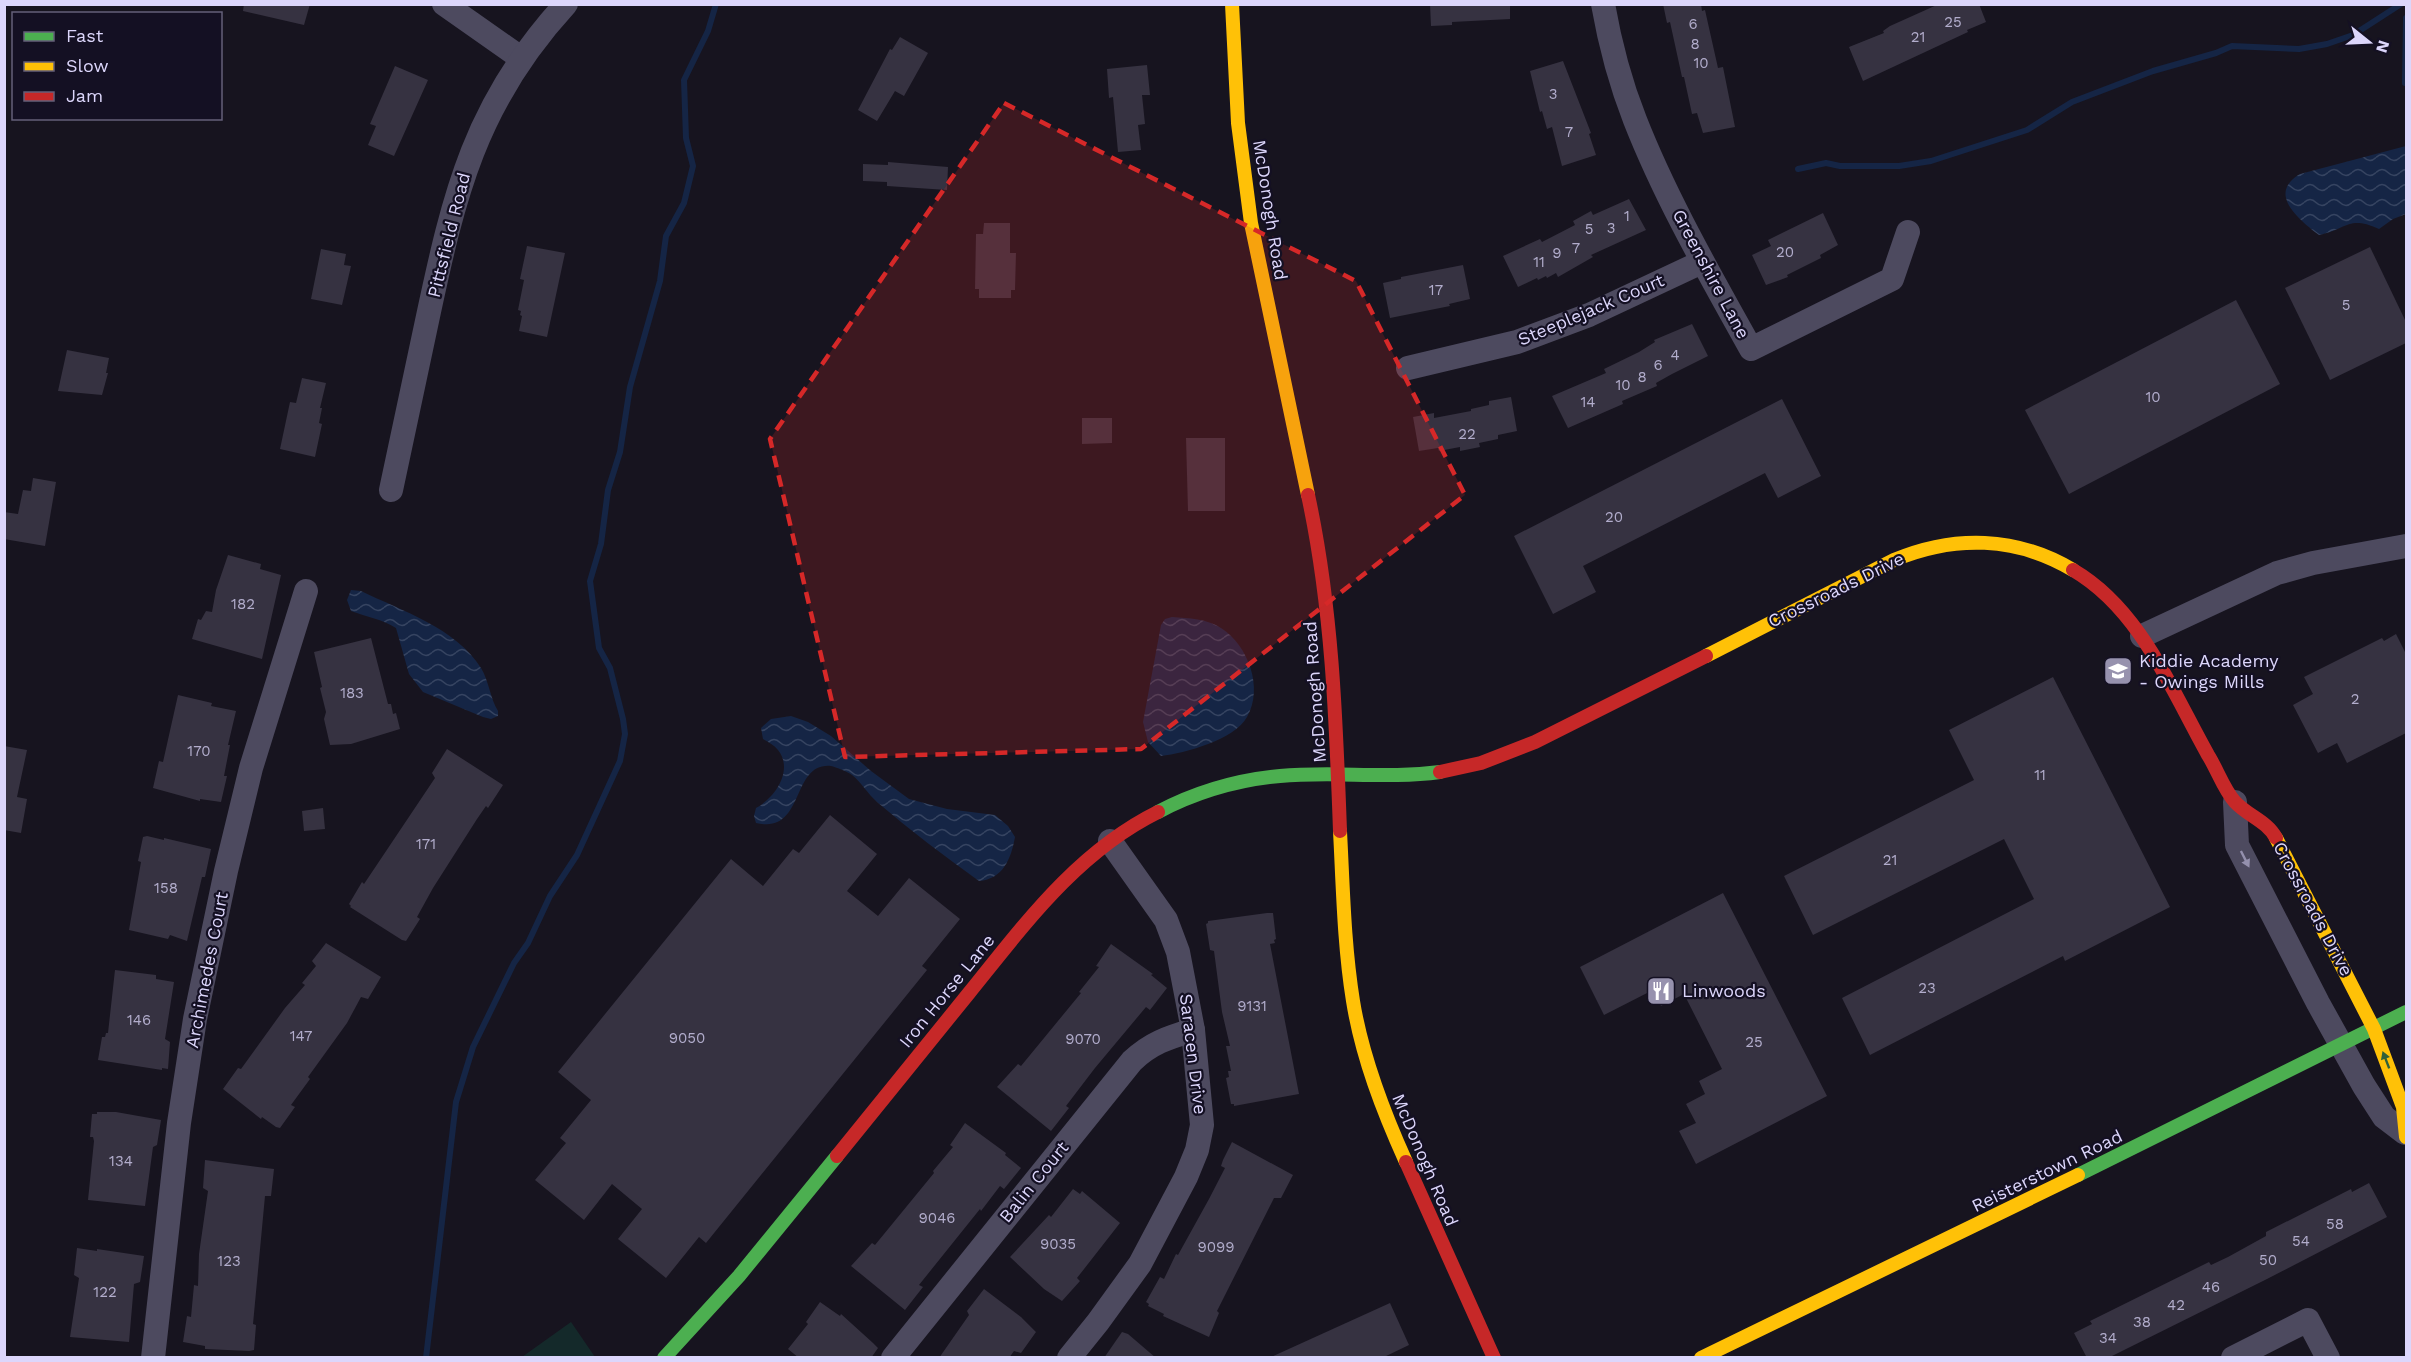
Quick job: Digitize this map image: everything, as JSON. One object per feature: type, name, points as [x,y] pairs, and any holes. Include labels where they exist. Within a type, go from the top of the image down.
[{"type":"street","points":[[444,4],[521,58]]},
{"type":"street","name":"Pittsfield Road","points":[[391,490],[453,203],[482,127],[501,89],[521,58],[566,4]]},
{"type":"street","name":"McDonogh Road","points":[[1232,4],[1238,123],[1251,223],[1315,527],[1325,585],[1331,644],[1344,916],[1353,1001],[1367,1060],[1387,1120],[1494,1358]]},
{"type":"street","name":"Greenshire Lane","points":[[1603,4],[1621,82],[1635,120],[1702,262],[1751,349],[1892,279],[1908,232]]},
{"type":"street","name":"Steeplejack Court","points":[[1408,368],[1517,342],[1589,315],[1702,262]]},
{"type":"street","name":"Crossroads Drive","points":[[1338,774],[1422,774],[1451,771],[1505,755],[1920,549],[1949,543],[1983,542],[2011,545],[2055,559],[2094,582],[2117,604],[2142,636],[2235,802],[2271,829],[2374,1029],[2403,1107],[2405,1135]]},
{"type":"street","points":[[2142,636],[2277,573],[2313,563],[2406,546]]},
{"type":"street","name":"Archimedes Court","points":[[153,1358],[179,1123],[195,1019],[226,871],[251,768],[306,591]]},
{"type":"street","name":"Iron Horse Lane","points":[[664,1358],[739,1276],[1044,900],[1075,869],[1110,841],[1168,804],[1200,792],[1238,782],[1279,776],[1338,774]]},
{"type":"street","name":"Crossroads Drive","points":[[2235,802],[2237,844],[2342,1046],[2384,1117],[2405,1135]]},
{"type":"street","name":"Saracen Drive","points":[[1069,1358],[1140,1264],[1186,1177],[1197,1150],[1202,1125],[1193,1030],[1178,952],[1166,920],[1110,841]]},
{"type":"street","name":"Reisterstown Road","points":[[1701,1358],[2342,1046],[2406,1012]]},
{"type":"street","name":"Balin Court","points":[[893,1358],[1132,1062],[1153,1044],[1193,1030]]},
{"type":"street","points":[[2233,1358],[2308,1320],[2328,1358]]},
{"type":"highlighted area","points":[[1004,103],[1356,281],[1465,495],[1141,749],[845,757],[770,439]]},
{"type":"green space","points":[[571,1322],[595,1357],[522,1357]]},
{"type":"water","points":[[2406,146],[2406,214],[2393,219],[2379,229],[2354,223],[2319,235],[2303,222],[2286,198],[2286,190],[2290,182],[2300,174]]},
{"type":"water","points":[[351,590],[361,591],[427,622],[457,642],[481,668],[498,716],[491,719],[483,717],[423,692],[409,674],[396,628],[380,620],[351,611],[347,600]]},
{"type":"water","points":[[1172,617],[1198,619],[1221,628],[1231,636],[1246,656],[1254,693],[1247,717],[1231,732],[1208,744],[1161,756],[1148,742],[1143,722],[1161,625],[1165,619]]},
{"type":"water","points":[[791,716],[808,722],[831,736],[871,771],[909,799],[947,809],[995,815],[1008,826],[1015,837],[1008,860],[1000,872],[979,881],[889,812],[852,775],[831,766],[818,768],[809,775],[791,809],[783,819],[772,824],[756,823],[754,816],[756,808],[776,791],[784,766],[778,750],[763,739],[761,728],[771,719]]},
{"type":"building","points":[[244,4],[310,4],[304,25],[243,11]]},
{"type":"building","points":[[1430,4],[1510,4],[1510,19],[1452,22],[1452,25],[1431,26]]},
{"type":"building","points":[[1663,4],[1701,4],[1702,11],[1705,10],[1718,68],[1723,67],[1735,127],[1703,133],[1697,113],[1692,114],[1670,22],[1667,23]]},
{"type":"building","points":[[1939,4],[1979,4],[1986,22],[1863,81],[1849,47],[1884,33],[1883,31],[1890,26]]},
{"type":"building","points":[[900,37],[928,53],[904,96],[895,91],[877,121],[858,110],[890,49],[892,50]]},
{"type":"building","points":[[1563,61],[1591,133],[1589,134],[1596,155],[1562,166],[1552,127],[1547,129],[1542,111],[1540,112],[1530,71]]},
{"type":"building","points":[[1147,65],[1150,95],[1142,95],[1145,124],[1138,125],[1141,150],[1118,152],[1113,97],[1109,98],[1107,69]]},
{"type":"building","points":[[395,66],[428,80],[394,156],[368,145],[376,126],[370,124]]},
{"type":"building","points":[[888,162],[948,167],[947,190],[887,186],[887,182],[863,181],[863,164],[888,165]]},
{"type":"building","points":[[1629,199],[1646,230],[1591,255],[1593,257],[1558,277],[1556,273],[1547,278],[1546,276],[1538,280],[1537,278],[1518,287],[1503,256],[1540,239],[1542,242],[1575,225],[1573,221],[1591,211],[1593,215]]},
{"type":"building","points":[[1823,213],[1838,245],[1820,255],[1821,258],[1787,275],[1788,277],[1766,285],[1752,255],[1771,246],[1768,240]]},
{"type":"building","points":[[984,223],[1010,223],[1010,253],[1016,253],[1015,290],[1011,290],[1011,298],[979,298],[979,289],[975,289],[976,234],[983,234]]},
{"type":"building","points":[[527,246],[565,253],[547,337],[519,331],[522,316],[521,311],[518,310],[524,280],[520,279]]},
{"type":"building","points":[[2370,247],[2406,322],[2406,343],[2330,380],[2285,288]]},
{"type":"building","points":[[321,249],[346,254],[344,265],[351,266],[342,305],[311,299]]},
{"type":"building","points":[[1463,265],[1470,299],[1449,304],[1450,306],[1390,318],[1383,283],[1401,279],[1401,277]]},
{"type":"building","points":[[2236,300],[2280,384],[2069,494],[2025,410]]},
{"type":"building","points":[[1692,324],[1708,356],[1656,383],[1657,386],[1622,401],[1623,404],[1568,428],[1552,396],[1606,373],[1604,369],[1639,352],[1655,342],[1654,340]]},
{"type":"building","points":[[67,350],[109,358],[106,373],[108,373],[102,395],[58,391]]},
{"type":"building","points":[[302,378],[326,383],[320,408],[322,408],[319,423],[322,424],[315,457],[280,449],[290,402],[296,403]]},
{"type":"building","points":[[1511,397],[1517,431],[1498,435],[1498,439],[1479,443],[1480,447],[1460,451],[1460,447],[1439,451],[1438,448],[1419,451],[1413,417],[1434,413],[1434,418],[1471,411],[1471,409],[1489,405],[1489,401]]},
{"type":"building","points":[[1782,399],[1821,476],[1778,498],[1765,473],[1583,566],[1596,592],[1553,614],[1514,536]]},
{"type":"building","points":[[1082,418],[1112,418],[1112,443],[1082,444]]},
{"type":"building","points":[[1186,438],[1225,438],[1225,511],[1188,511]]},
{"type":"building","points":[[33,478],[56,482],[45,546],[4,539],[4,512],[18,514],[23,490],[31,491]]},
{"type":"building","points":[[228,555],[261,564],[260,569],[281,575],[262,659],[192,639],[198,619],[201,620],[206,611],[212,612],[216,590]]},
{"type":"building","points":[[2396,634],[2406,654],[2406,733],[2347,763],[2337,743],[2318,753],[2293,705],[2313,694],[2304,677],[2382,638],[2384,641]]},
{"type":"building","points":[[371,638],[388,704],[391,704],[393,714],[396,713],[400,729],[351,744],[330,745],[324,719],[326,712],[320,688],[322,687],[314,652]]},
{"type":"building","points":[[2053,677],[2170,907],[2065,961],[2063,956],[1870,1055],[1842,998],[2034,899],[2004,839],[1813,935],[1784,876],[1974,780],[1949,730]]},
{"type":"building","points":[[178,695],[212,703],[211,706],[236,711],[228,745],[230,745],[224,776],[227,776],[221,802],[200,799],[200,801],[153,788],[159,761],[163,762]]},
{"type":"building","points":[[4,746],[27,750],[17,797],[27,799],[21,833],[4,830]]},
{"type":"building","points":[[447,749],[503,785],[488,808],[486,806],[477,819],[433,888],[417,917],[420,919],[406,941],[350,907],[349,904],[435,778],[432,773]]},
{"type":"building","points":[[323,808],[325,829],[304,831],[302,811]]},
{"type":"building","points":[[830,815],[877,854],[847,891],[878,916],[909,878],[960,919],[922,966],[927,970],[706,1243],[699,1237],[666,1278],[618,1239],[642,1209],[612,1184],[584,1220],[535,1180],[566,1143],[560,1138],[591,1100],[558,1072],[731,859],[763,886],[793,849],[799,853]]},
{"type":"building","points":[[143,837],[211,849],[187,941],[170,935],[168,939],[129,930],[141,862],[138,861]]},
{"type":"building","points":[[1723,893],[1827,1096],[1696,1164],[1679,1131],[1696,1123],[1686,1104],[1705,1094],[1699,1081],[1722,1069],[1684,994],[1661,1006],[1653,990],[1604,1015],[1580,967]]},
{"type":"building","points":[[1273,913],[1276,939],[1275,943],[1270,944],[1299,1094],[1234,1106],[1231,1104],[1226,1078],[1229,1077],[1228,1071],[1231,1071],[1226,1046],[1230,1046],[1222,1012],[1214,951],[1210,950],[1206,924],[1208,921]]},
{"type":"building","points":[[326,943],[381,977],[368,999],[361,997],[347,1023],[291,1105],[295,1107],[280,1128],[276,1127],[262,1117],[261,1119],[223,1089],[305,985],[302,983],[316,966],[312,961]]},
{"type":"building","points":[[1111,944],[1153,974],[1151,975],[1167,988],[1150,1010],[1146,1007],[1095,1068],[1066,1106],[1069,1108],[1051,1131],[997,1087],[1018,1064],[1021,1066],[1081,993],[1079,992],[1099,967],[1096,966]]},
{"type":"building","points":[[115,970],[156,975],[156,979],[174,982],[165,1039],[170,1042],[168,1069],[98,1060],[102,1037],[108,1033]]},
{"type":"building","points":[[97,1112],[116,1112],[161,1120],[157,1145],[153,1147],[145,1206],[88,1200],[94,1141],[93,1137],[90,1137],[92,1114],[97,1114]]},
{"type":"building","points":[[965,1123],[1006,1153],[1005,1155],[1021,1168],[1004,1189],[1000,1186],[981,1211],[980,1209],[919,1285],[923,1287],[905,1310],[851,1266],[872,1243],[875,1245],[934,1173],[933,1171],[953,1147],[950,1145]]},
{"type":"building","points":[[1232,1142],[1293,1175],[1281,1198],[1274,1198],[1217,1311],[1219,1313],[1209,1337],[1163,1316],[1164,1314],[1148,1306],[1146,1302],[1160,1277],[1164,1279],[1209,1199],[1225,1168],[1221,1166]]},
{"type":"building","points":[[205,1160],[274,1169],[271,1196],[265,1196],[253,1324],[256,1325],[254,1350],[205,1349],[205,1346],[183,1342],[187,1316],[191,1317],[194,1285],[198,1286],[199,1254],[208,1191],[203,1188]]},
{"type":"building","points":[[2369,1183],[2387,1217],[2108,1358],[2087,1358],[2074,1333],[2092,1324],[2090,1321],[2209,1262],[2211,1265],[2228,1257],[2266,1236],[2266,1232],[2351,1189],[2352,1192]]},
{"type":"building","points":[[1073,1189],[1080,1194],[1082,1191],[1120,1223],[1077,1278],[1080,1281],[1062,1301],[1044,1289],[1010,1257],[1049,1215],[1051,1217]]},
{"type":"building","points":[[77,1248],[144,1256],[140,1282],[134,1284],[129,1342],[70,1337],[79,1278],[74,1275]]},
{"type":"building","points":[[984,1289],[1021,1317],[1036,1332],[1021,1353],[1014,1351],[1009,1358],[939,1358],[969,1315],[967,1311]]},
{"type":"building","points":[[820,1302],[840,1316],[841,1314],[878,1348],[871,1358],[799,1358],[788,1349],[808,1324],[806,1322]]},
{"type":"building","points":[[1390,1303],[1409,1345],[1382,1358],[1269,1358]]},
{"type":"building","points":[[1122,1332],[1128,1334],[1156,1358],[1104,1358]]},
{"type":"waterway","points":[[426,1358],[456,1102],[473,1047],[550,896],[577,855],[620,761],[625,734],[623,719],[610,668],[599,648],[590,581],[601,544],[608,490],[620,452],[630,387],[660,281],[666,236],[684,203],[693,166],[686,138],[684,80],[708,31],[716,4]]},
{"type":"waterway","points":[[1798,169],[1826,163],[1840,166],[1899,166],[1931,161],[2027,130],[2072,102],[2153,71],[2216,53],[2232,46],[2299,49],[2327,44],[2353,35],[2401,4]]},
{"type":"waterway","points":[[2405,83],[2406,18]]},
{"type":"traffic: fast","points":[[1158,812],[1187,798],[1248,780],[1320,774],[1400,775],[1440,772]]},
{"type":"traffic: fast","points":[[2078,1175],[2406,1012]]},
{"type":"traffic: fast","points":[[664,1358],[739,1276],[837,1156]]},
{"type":"traffic: slow","points":[[1232,4],[1238,123],[1251,223],[1308,495]]},
{"type":"traffic: slow","points":[[1706,656],[1894,560],[1939,546],[1962,543],[2007,545],[2051,559],[2073,570]]},
{"type":"traffic: slow","points":[[1340,831],[1344,916],[1357,1022],[1374,1083],[1406,1162]]},
{"type":"traffic: slow","points":[[2276,838],[2374,1029],[2403,1107],[2406,1137]]},
{"type":"traffic: slow","points":[[1701,1358],[2078,1175]]},
{"type":"traffic: jam","points":[[1308,495],[1328,620],[1340,831]]},
{"type":"traffic: jam","points":[[2073,570],[2097,586],[2135,628],[2167,678],[2231,797],[2240,807],[2268,827],[2276,838]]},
{"type":"traffic: jam","points":[[1440,772],[1481,763],[1535,742],[1706,656]]},
{"type":"traffic: jam","points":[[837,1156],[1010,942],[1054,892],[1102,848],[1129,828],[1158,812]]},
{"type":"traffic: jam","points":[[1406,1162],[1494,1358]]},
{"type":"place","name":"Kiddie Academy - Owings Mills","points":[[2118,671]]},
{"type":"place","name":"Linwoods","points":[[1661,991]]}]
